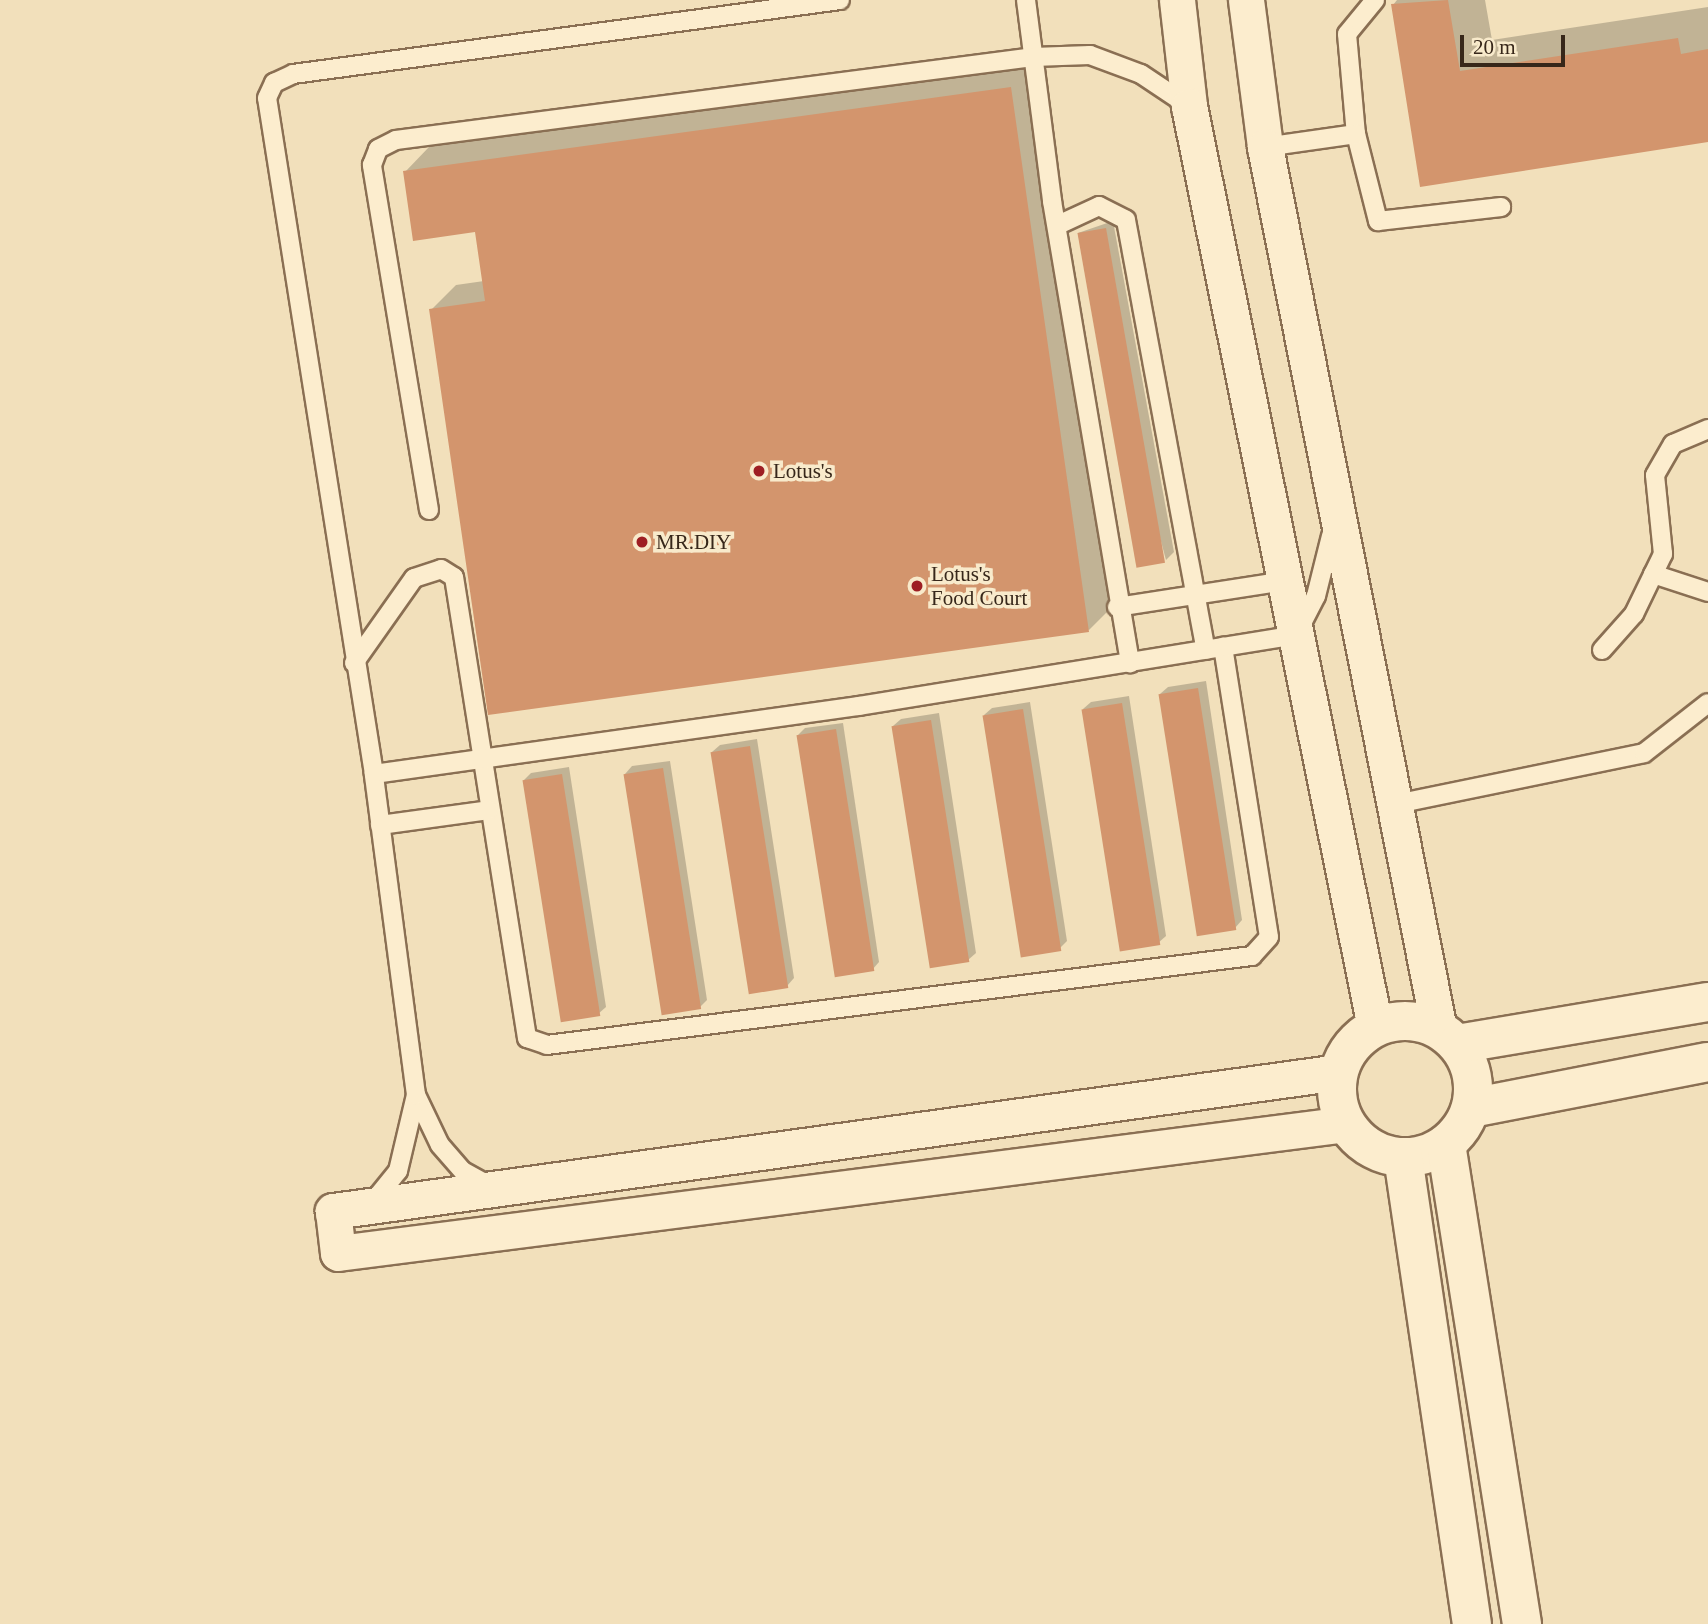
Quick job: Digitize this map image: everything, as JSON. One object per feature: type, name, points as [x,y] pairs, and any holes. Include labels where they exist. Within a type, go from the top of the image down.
[{"type":"street","points":[[1177,0],[1189,106],[1375,1027]]},
{"type":"street","points":[[1245,0],[1265,147],[1396,804],[1448,1037],[1474,1086],[1471,1108],[1446,1144],[1403,1157],[1381,1153],[1346,1124],[1338,1103],[1339,1072],[1356,1040],[1375,1027],[1396,1021],[1448,1037],[1708,1002]]},
{"type":"street","points":[[1471,1108],[1708,1062]]},
{"type":"street","points":[[1339,1072],[333,1211],[338,1253],[1346,1124]]},
{"type":"street","points":[[1446,1144],[1522,1624]]},
{"type":"street","points":[[1403,1157],[1472,1624]]},
{"type":"lane","points":[[495,1189],[463,1171],[440,1145],[416,1095],[374,774],[354,663],[267,98],[274,83],[293,74],[840,0]]},
{"type":"lane","points":[[1026,0],[1117,607],[1130,663]]},
{"type":"lane","points":[[1375,0],[1347,34],[1356,134],[1378,221],[1501,207]]},
{"type":"lane","points":[[429,510],[372,165],[378,149],[397,140],[1033,57],[1090,55],[1141,74],[1189,106]]},
{"type":"lane","points":[[1265,147],[1356,134]]},
{"type":"lane","points":[[354,663],[414,578],[441,569],[454,577],[479,758],[527,1038],[547,1045],[1252,956],[1269,937],[1214,649],[1192,593],[1126,220],[1099,206],[1058,225]]},
{"type":"lane","points":[[1602,650],[1634,614],[1663,554],[1655,475],[1673,444],[1708,429]]},
{"type":"lane","points":[[374,774],[1130,663],[1296,635],[1329,554],[1335,494]]},
{"type":"lane","points":[[1653,574],[1708,592]]},
{"type":"lane","points":[[1117,607],[1192,593],[1285,581]]},
{"type":"lane","points":[[1396,804],[1644,753],[1708,703]]},
{"type":"lane","points":[[380,825],[489,810]]},
{"type":"lane","points":[[369,1206],[398,1171],[416,1095]]},
{"type":"building","points":[[1448,0],[1460,71],[1678,38],[1681,54],[1708,49],[1708,142],[1420,187],[1391,4]]},
{"type":"building","name":"Lotus's","points":[[1011,87],[1089,632],[488,715],[429,309],[485,301],[475,232],[413,241],[403,171]]},
{"type":"building","points":[[1106,228],[1165,563],[1136,568],[1077,233]]},
{"type":"building","points":[[1198,688],[1236,930],[1197,936],[1158,694]]},
{"type":"building","points":[[1122,703],[1160,945],[1120,951],[1082,709]]},
{"type":"building","points":[[1023,709],[1061,951],[1021,957],[983,715]]},
{"type":"building","points":[[931,720],[969,962],[930,968],[891,726]]},
{"type":"building","points":[[836,729],[874,971],[835,977],[796,735]]},
{"type":"building","points":[[750,746],[788,988],[749,994],[710,752]]},
{"type":"building","points":[[663,768],[701,1009],[662,1015],[623,774]]},
{"type":"building","points":[[562,774],[600,1016],[561,1022],[522,780]]},
{"type":"place","name":"Lotus's","points":[[759,471]]},
{"type":"place","name":"MR.DIY","points":[[642,542]]},
{"type":"place","name":"Lotus's Food Court","points":[[917,586]]}]
